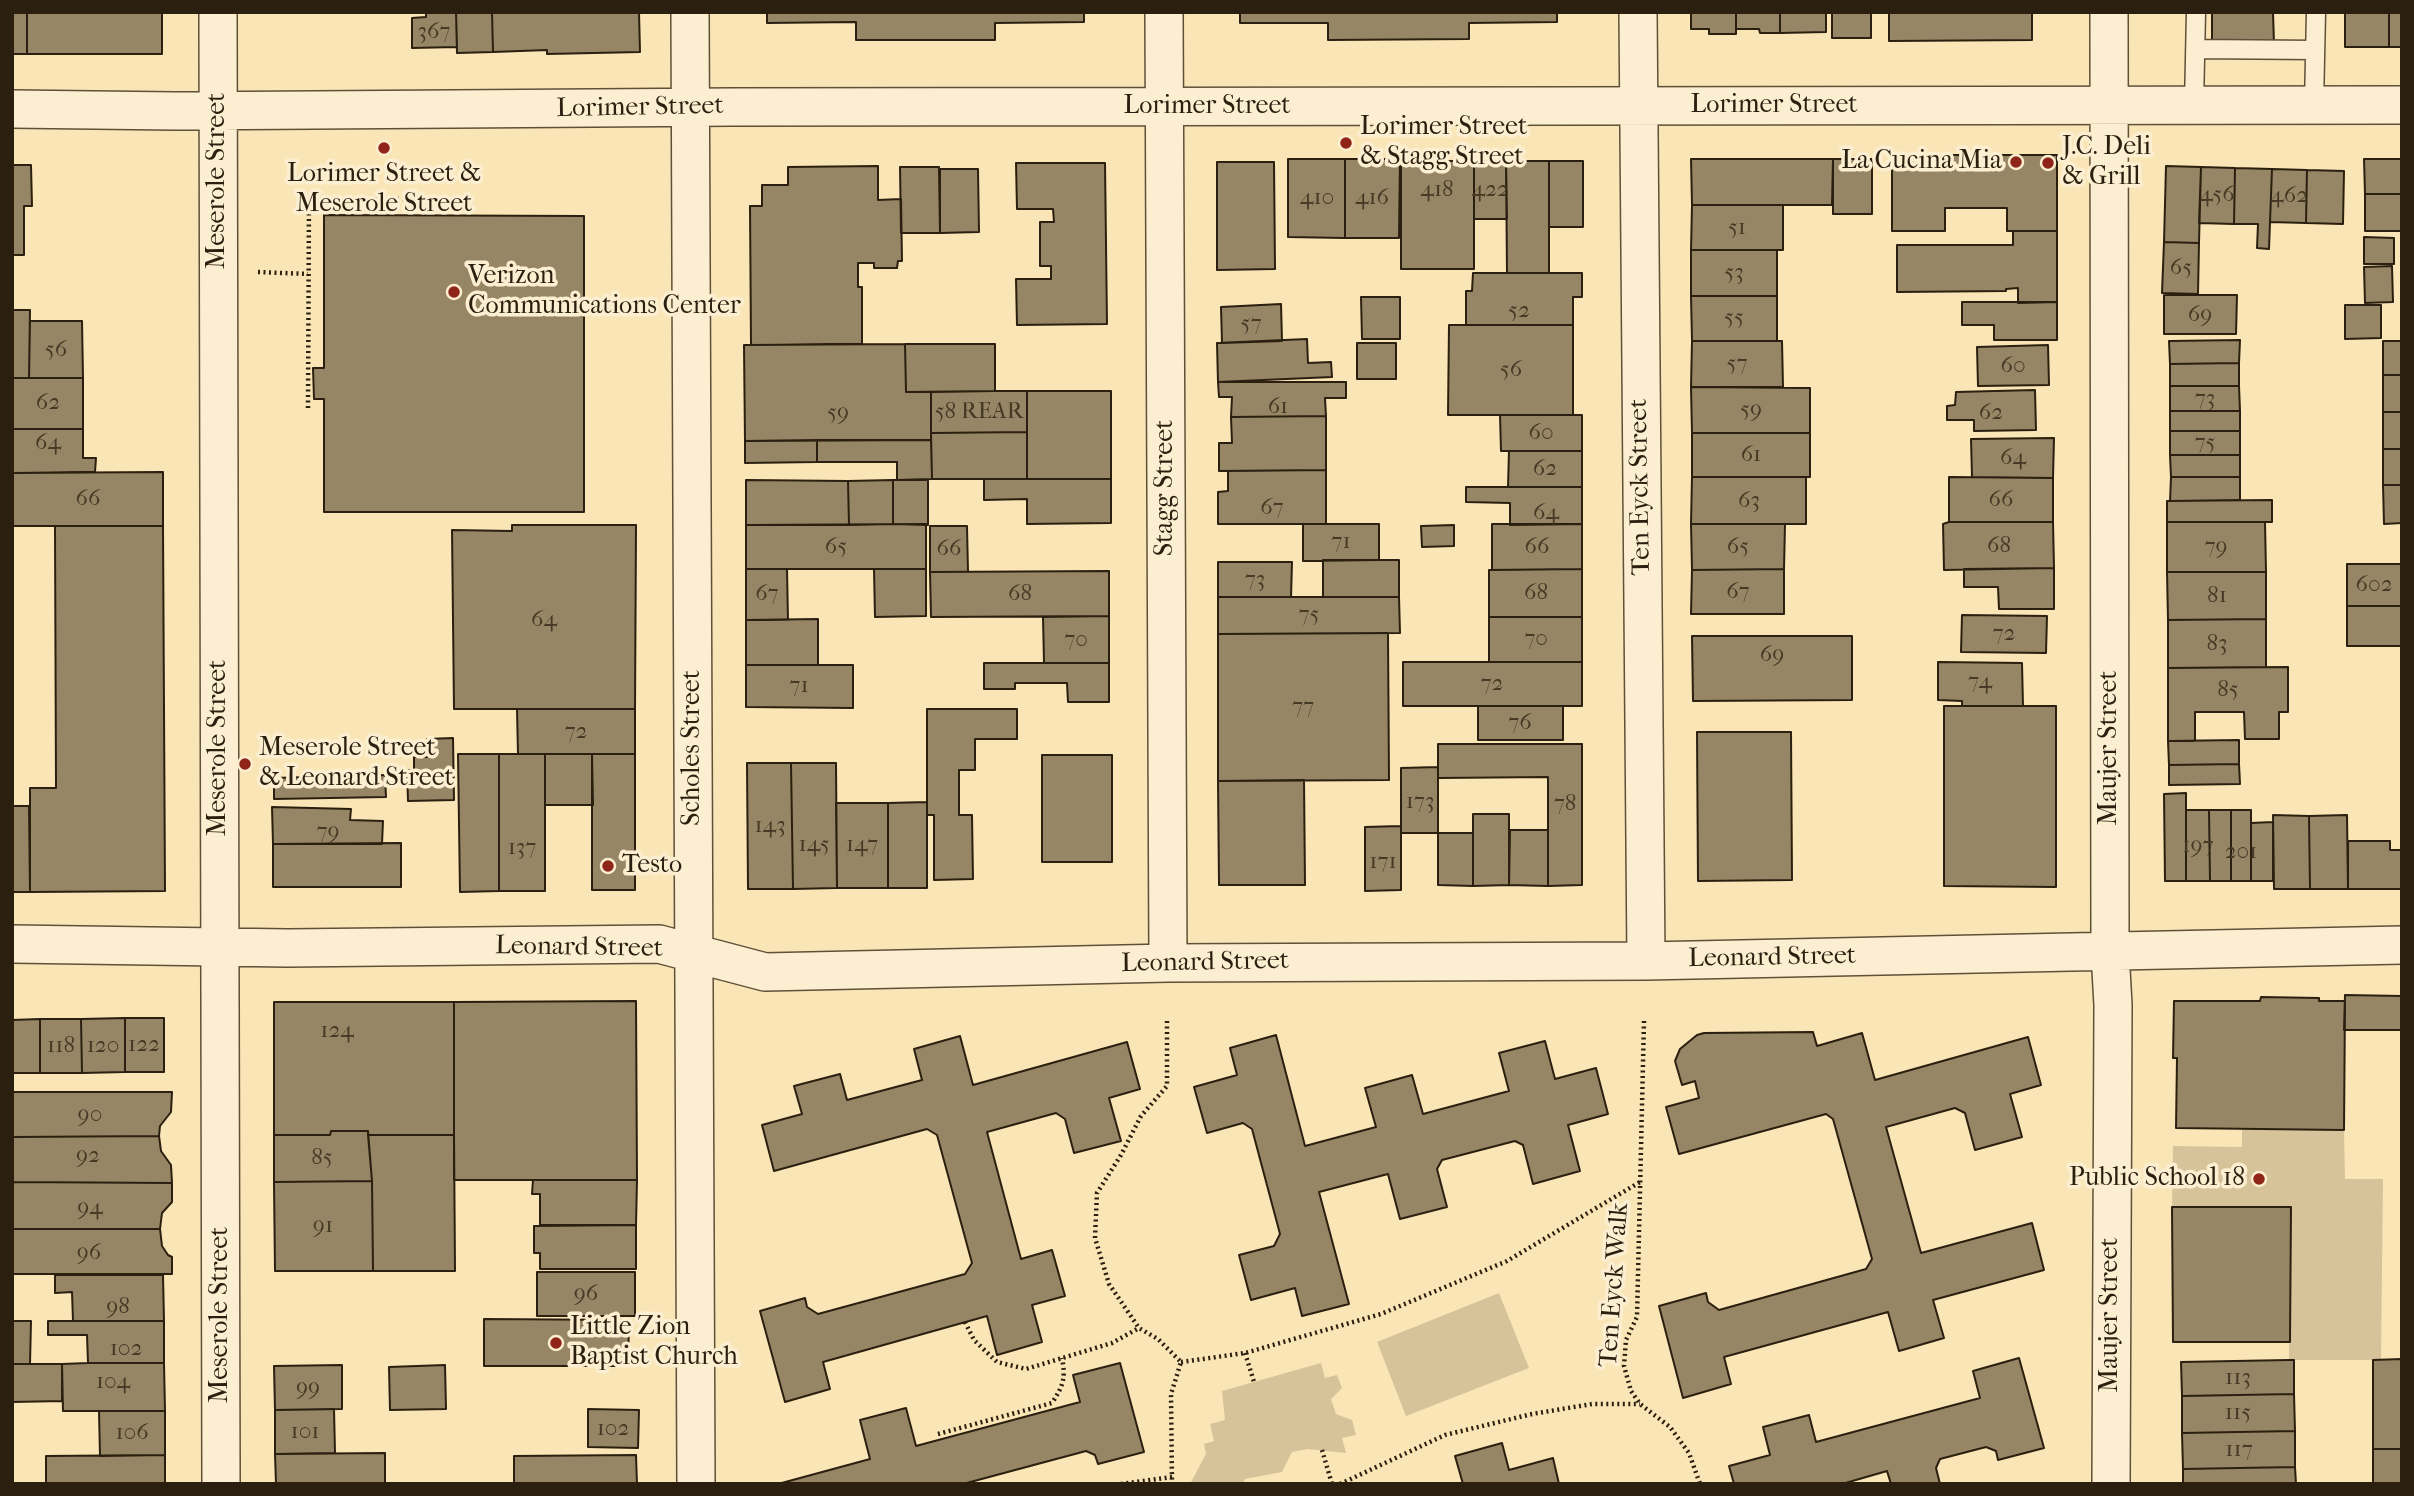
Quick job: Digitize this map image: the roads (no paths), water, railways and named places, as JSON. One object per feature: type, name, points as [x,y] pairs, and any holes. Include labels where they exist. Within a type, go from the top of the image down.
[{"type":"street","name":"Meserole Street","points":[[218,12],[221,1484]]},
{"type":"street","name":"Scholes Street","points":[[690,12],[696,1484]]},
{"type":"street","name":"Stagg Street","points":[[1164,12],[1168,963]]},
{"type":"street","name":"Ten Eyck Street","points":[[1637,12],[1646,961]]},
{"type":"street","name":"Maujer Street","points":[[2109,12],[2110,951],[2113,1005],[2111,1484]]},
{"type":"street","name":"Lorimer Street","points":[[12,109],[2402,105]]},
{"type":"street","name":"Leonard Street","points":[[12,944],[220,947],[659,944],[765,972],[1168,963],[1646,961],[2402,945]]},
{"type":"lane","points":[[2194,105],[2196,12]]},
{"type":"lane","points":[[2314,105],[2316,12]]},
{"type":"lane","points":[[2196,49],[2315,50]]},
{"type":"place","name":"Lorimer Street & Stagg Street","points":[[1346,143]]},
{"type":"place","name":"Lorimer Street & Meserole Street","points":[[384,148]]},
{"type":"place","name":"La Cucina Mia","points":[[2016,162]]},
{"type":"place","name":"J.C. Deli & Grill","points":[[2048,163]]},
{"type":"place","name":"Verizon Communications Center","points":[[454,292]]},
{"type":"place","name":"Meserole Street & Leonard Street","points":[[245,764]]},
{"type":"place","name":"Testo","points":[[608,866]]},
{"type":"place","name":"Public School 18","points":[[2259,1179]]},
{"type":"place","name":"Little Zion Baptist Church","points":[[556,1343]]}]
